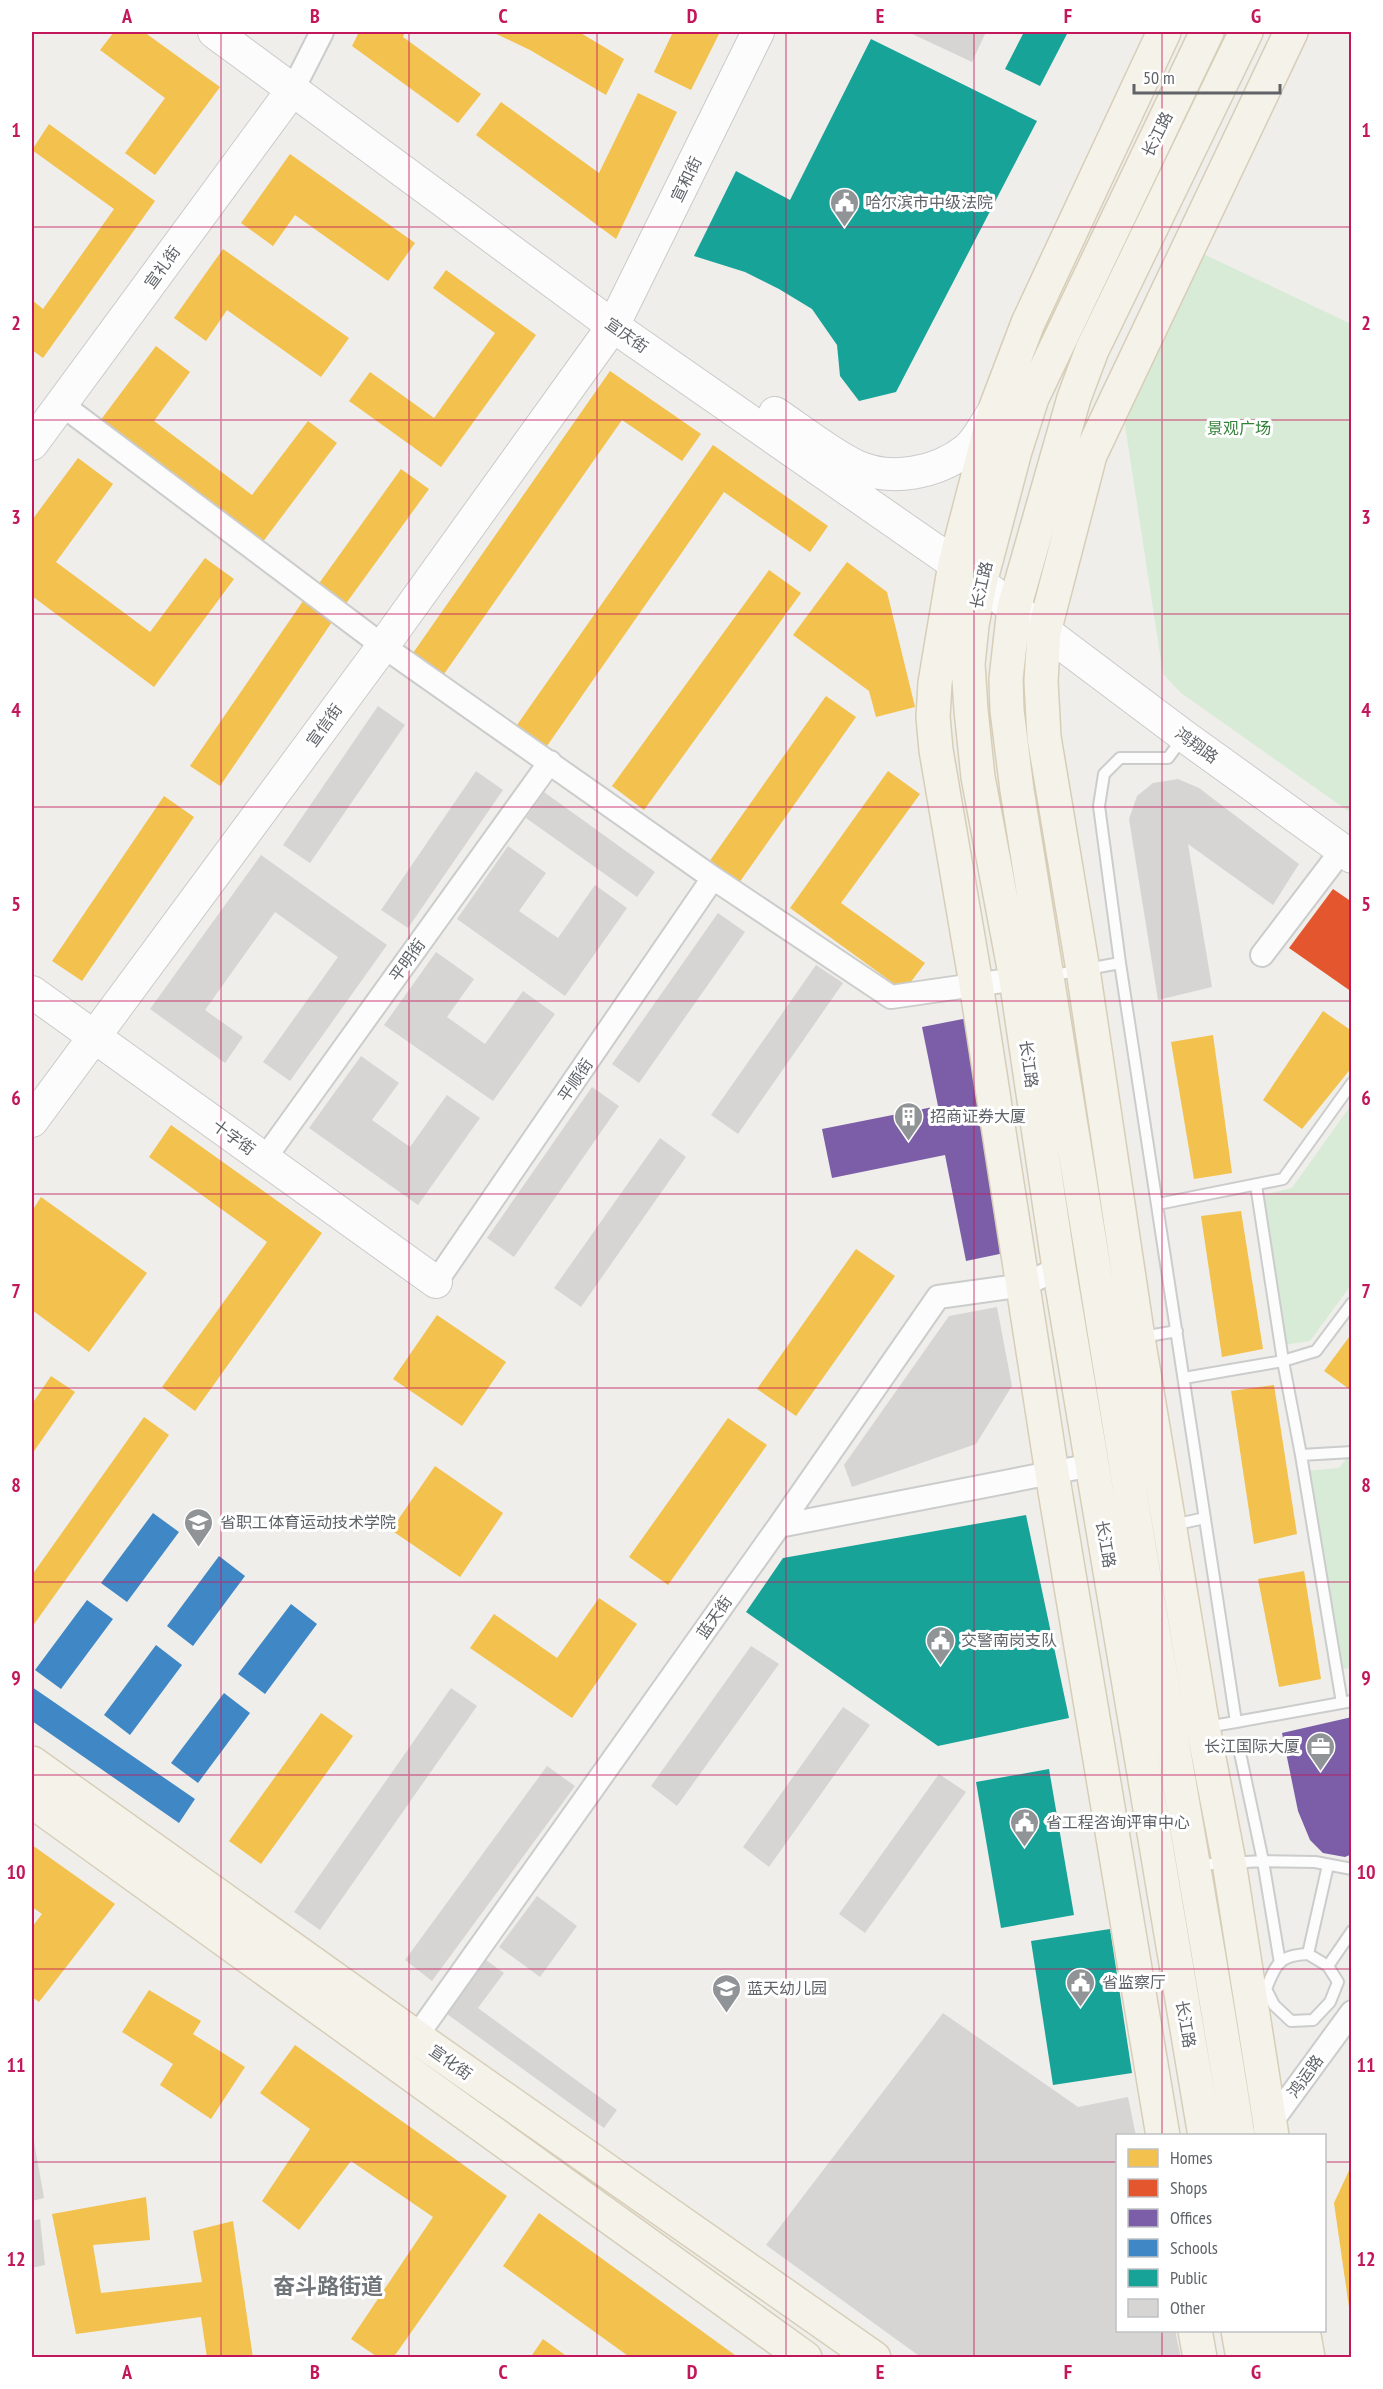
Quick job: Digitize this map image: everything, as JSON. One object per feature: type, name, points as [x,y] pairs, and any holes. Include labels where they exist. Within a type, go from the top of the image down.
[{"type":"main road","points":[[1163,2134],[1052,1473],[976,984],[936,750],[933,717],[935,683],[967,573],[996,407],[1028,323],[1164,32]]},
{"type":"main road","name":"长江路","points":[[1122,1341],[1032,978],[978,777],[968,664],[972,625],[967,573],[1015,451],[1032,398],[1207,32]]},
{"type":"main road","name":"长江路","points":[[1205,2134],[1059,1268],[1017,790],[1007,710],[1008,652],[1014,608],[1071,410],[1092,350],[1246,32]]},
{"type":"main road","points":[[1265,2132],[1240,1993],[1229,1862],[1186,1729],[1122,1341],[1083,970],[1044,737],[1041,681],[1044,632],[1090,455],[1291,32]]},
{"type":"main road","name":"长江路","points":[[1186,1729],[1192,1865],[1240,1993],[1238,2134]]},
{"type":"main road","name":"宣化街","points":[[32,1762],[416,2037],[874,2358]]},
{"type":"main road","name":"宣化街","points":[[32,1801],[805,2358]]},
{"type":"main road","points":[[1195,2332],[1200,2358]]},
{"type":"main road","points":[[1238,2332],[1243,2358]]},
{"type":"main road","points":[[1271,2332],[1276,2358]]},
{"type":"main road","points":[[1303,2332],[1308,2358]]},
{"type":"street","name":"宣庆街","points":[[214,32],[617,319],[967,573],[1044,632]]},
{"type":"street","points":[[293,89],[322,32]]},
{"type":"street","name":"宣和街","points":[[617,319],[758,32]]},
{"type":"street","name":"宣礼街","points":[[32,444],[293,89]]},
{"type":"street","points":[[617,319],[863,469],[893,474],[924,472],[944,464],[968,449],[996,407]]},
{"type":"street","name":"宣信街","points":[[32,1121],[383,646],[617,319]]},
{"type":"street","points":[[61,404],[383,646],[713,878],[891,997],[1032,978]]},
{"type":"street","name":"鸿翔路","points":[[1044,632],[1347,853]]},
{"type":"street","name":"平明街","points":[[265,1158],[550,762]]},
{"type":"street","points":[[1263,955],[1347,853]]},
{"type":"street","name":"平顺街","points":[[436,1282],[713,878]]},
{"type":"street","name":"十字街","points":[[32,992],[436,1282]]},
{"type":"street","name":"蓝天街","points":[[416,2037],[938,1298],[1024,1285],[1059,1268]]},
{"type":"street","points":[[778,1526],[1092,1465]]},
{"type":"street","name":"鸿运路","points":[[1265,2132],[1350,2014]]},
{"type":"lane","points":[[1184,736],[1168,758],[1120,759],[1104,774],[1099,806],[1120,963],[1236,1722]]},
{"type":"lane","points":[[1032,978],[1120,963]]},
{"type":"lane","points":[[1158,1203],[1283,1179],[1352,1083]]},
{"type":"lane","points":[[1186,1729],[1347,1702],[1283,1361],[1256,1185]]},
{"type":"lane","points":[[1184,1378],[1283,1361],[1316,1351],[1352,1304]]},
{"type":"lane","points":[[1122,1341],[1177,1331]]},
{"type":"lane","points":[[1301,1455],[1352,1452]]},
{"type":"lane","points":[[1153,1529],[1205,1518]]},
{"type":"lane","points":[[1240,1753],[1263,1861],[1280,1963]]},
{"type":"lane","points":[[1192,1865],[1263,1861],[1315,1862],[1352,1869]]},
{"type":"lane","points":[[1308,1954],[1328,1865]]},
{"type":"lane","points":[[1328,1966],[1352,1931]]},
{"type":"lane","points":[[1308,1954],[1328,1966],[1338,1982],[1330,2002],[1313,2020],[1291,2021],[1274,2005],[1240,1993],[1289,1955],[1308,1954]]},
{"type":"lane","points":[[1330,2002],[1350,2014]]},
{"type":"green space","name":"景观广场","points":[[1197,251],[1351,324],[1351,813],[1181,693],[1163,674],[1125,425],[1131,393]]},
{"type":"green space","points":[[1351,1105],[1351,1285],[1310,1341],[1284,1345],[1259,1196],[1292,1188]]},
{"type":"green space","points":[[1351,1452],[1351,1668],[1341,1669],[1304,1471],[1339,1468]]},
{"type":"building: Homes","points":[[114,32],[144,32],[220,87],[155,175],[125,153],[165,98],[100,50]]},
{"type":"building: Homes","points":[[359,32],[405,32],[403,37],[481,94],[458,123],[352,46]]},
{"type":"building: Homes","points":[[492,32],[579,32],[624,59],[606,95],[530,50]]},
{"type":"building: Homes","points":[[673,32],[720,32],[691,90],[654,72]]},
{"type":"building: Homes","points":[[638,93],[677,112],[616,239],[476,135],[501,102],[599,173]]},
{"type":"building: Homes","points":[[49,124],[155,201],[43,358],[32,350],[32,300],[43,309],[114,209],[32,150]]},
{"type":"building: Homes","points":[[290,154],[415,243],[388,281],[295,215],[273,246],[241,223]]},
{"type":"building: Homes","points":[[223,249],[349,338],[321,377],[227,310],[206,341],[174,318]]},
{"type":"building: Homes","points":[[446,270],[536,335],[441,467],[349,401],[370,372],[434,418],[495,333],[433,288]]},
{"type":"building: Homes","points":[[156,346],[190,372],[154,421],[252,495],[308,421],[337,443],[259,547],[97,425]]},
{"type":"building: Homes","points":[[610,371],[701,434],[682,461],[622,420],[444,674],[413,653]]},
{"type":"building: Homes","points":[[713,445],[828,526],[810,552],[724,492],[547,746],[517,725]]},
{"type":"building: Homes","points":[[78,458],[113,484],[56,562],[150,632],[205,558],[234,579],[154,687],[32,596],[32,520]]},
{"type":"building: Homes","points":[[401,469],[429,489],[342,609],[315,589]]},
{"type":"building: Homes","points":[[847,562],[887,592],[915,707],[876,717],[869,691],[793,635]]},
{"type":"building: Homes","points":[[769,570],[801,593],[644,810],[612,786]]},
{"type":"building: Homes","points":[[303,601],[332,622],[220,786],[190,766]]},
{"type":"building: Homes","points":[[826,696],[856,717],[739,883],[709,862]]},
{"type":"building: Homes","points":[[888,771],[920,794],[841,903],[925,963],[904,991],[790,908]]},
{"type":"building: Homes","points":[[164,796],[194,817],[82,981],[52,961]]},
{"type":"building: Homes","points":[[1323,1011],[1352,1031],[1352,1067],[1302,1129],[1263,1100]]},
{"type":"building: Homes","points":[[1213,1035],[1232,1173],[1194,1179],[1171,1042]]},
{"type":"building: Homes","points":[[171,1125],[322,1233],[195,1411],[162,1387],[267,1242],[149,1157]]},
{"type":"building: Homes","points":[[41,1197],[147,1273],[89,1352],[32,1310],[32,1211]]},
{"type":"building: Homes","points":[[1241,1211],[1263,1349],[1222,1357],[1201,1216]]},
{"type":"building: Homes","points":[[856,1249],[895,1276],[796,1416],[757,1389]]},
{"type":"building: Homes","points":[[437,1315],[506,1362],[462,1426],[393,1379]]},
{"type":"building: Homes","points":[[1352,1333],[1352,1391],[1324,1371]]},
{"type":"building: Homes","points":[[51,1376],[75,1392],[32,1454],[32,1404]]},
{"type":"building: Homes","points":[[1274,1385],[1297,1534],[1254,1544],[1231,1391]]},
{"type":"building: Homes","points":[[144,1417],[169,1435],[32,1627],[32,1575]]},
{"type":"building: Homes","points":[[728,1418],[767,1445],[668,1585],[629,1557]]},
{"type":"building: Homes","points":[[435,1466],[503,1513],[460,1577],[391,1530]]},
{"type":"building: Homes","points":[[1304,1571],[1321,1679],[1279,1687],[1258,1579]]},
{"type":"building: Homes","points":[[599,1598],[637,1624],[572,1718],[470,1648],[494,1614],[557,1658]]},
{"type":"building: Homes","points":[[321,1713],[353,1736],[261,1864],[229,1841]]},
{"type":"building: Homes","points":[[32,1845],[115,1904],[39,2002],[32,1997],[32,1927],[42,1914],[32,1907]]},
{"type":"building: Homes","points":[[149,1990],[201,2021],[193,2034],[245,2067],[211,2119],[160,2085],[173,2064],[122,2032]]},
{"type":"building: Homes","points":[[295,2045],[507,2196],[393,2358],[379,2358],[351,2339],[433,2217],[351,2161],[299,2230],[262,2201],[310,2129],[260,2093]]},
{"type":"building: Homes","points":[[1352,2164],[1352,2314],[1350,2314],[1334,2203]]},
{"type":"building: Homes","points":[[146,2197],[150,2240],[93,2245],[101,2293],[202,2282],[193,2231],[233,2221],[253,2358],[207,2358],[201,2317],[76,2334],[52,2214]]},
{"type":"building: Homes","points":[[539,2213],[739,2358],[631,2358],[503,2266]]},
{"type":"building: Homes","points":[[543,2339],[569,2358],[530,2358]]},
{"type":"building: Shops","points":[[1333,889],[1352,902],[1352,992],[1289,948]]},
{"type":"building: Offices","name":"招商证券大厦","points":[[968,1018],[1014,1251],[966,1261],[945,1155],[832,1178],[822,1129],[938,1106],[922,1027]]},
{"type":"building: Offices","name":"长江国际大厦","points":[[1352,1717],[1352,1854],[1345,1857],[1323,1853],[1310,1840],[1298,1811],[1282,1733]]},
{"type":"building: Schools","points":[[153,1513],[179,1532],[127,1602],[101,1583]]},
{"type":"building: Schools","points":[[219,1556],[245,1576],[193,1646],[167,1626]]},
{"type":"building: Schools","points":[[87,1600],[113,1619],[61,1689],[35,1670]]},
{"type":"building: Schools","points":[[291,1604],[317,1624],[265,1694],[238,1674]]},
{"type":"building: Schools","points":[[156,1645],[182,1665],[130,1735],[104,1715]]},
{"type":"building: Schools","points":[[32,1687],[195,1799],[179,1823],[32,1721]]},
{"type":"building: Schools","points":[[224,1693],[250,1713],[198,1783],[171,1763]]},
{"type":"building: Public","points":[[1024,32],[1068,32],[1040,86],[1005,69]]},
{"type":"building: Public","name":"哈尔滨市中级法院","points":[[871,39],[1037,121],[896,392],[859,401],[840,376],[837,345],[812,309],[745,272],[694,256],[736,171],[790,200]]},
{"type":"building: Public","name":"交警南岗支队","points":[[1026,1515],[1069,1718],[938,1746],[746,1612],[783,1558]]},
{"type":"building: Public","name":"省工程咨询评审中心","points":[[1049,1769],[1074,1915],[1001,1928],[976,1782]]},
{"type":"building: Public","name":"省监察厅","points":[[1110,1929],[1132,2073],[1053,2085],[1031,1941]]},
{"type":"building: Other","points":[[908,32],[986,32],[972,62]]},
{"type":"building: Other","points":[[378,706],[405,725],[310,863],[283,845]]},
{"type":"building: Other","points":[[476,771],[503,790],[408,928],[381,910]]},
{"type":"building: Other","points":[[1178,779],[1199,788],[1299,864],[1273,905],[1188,844],[1212,987],[1158,1000],[1129,819],[1137,796],[1153,783]]},
{"type":"building: Other","points":[[544,792],[655,872],[637,897],[526,818]]},
{"type":"building: Other","points":[[508,846],[546,873],[519,911],[558,938],[595,885],[627,908],[565,996],[457,919]]},
{"type":"building: Other","points":[[261,855],[387,945],[290,1081],[263,1062],[338,957],[275,912],[205,1010],[243,1037],[225,1063],[150,1009]]},
{"type":"building: Other","points":[[718,913],[745,932],[639,1083],[612,1064]]},
{"type":"building: Other","points":[[436,952],[474,979],[447,1017],[485,1044],[523,991],[555,1014],[493,1101],[384,1025]]},
{"type":"building: Other","points":[[816,965],[843,983],[738,1134],[711,1115]]},
{"type":"building: Other","points":[[361,1056],[399,1083],[372,1120],[410,1147],[447,1095],[480,1118],[418,1205],[309,1128]]},
{"type":"building: Other","points":[[592,1087],[619,1106],[514,1257],[487,1238]]},
{"type":"building: Other","points":[[660,1138],[686,1157],[581,1307],[554,1288]]},
{"type":"building: Other","points":[[997,1307],[1012,1386],[976,1444],[852,1487],[844,1465],[949,1316]]},
{"type":"building: Other","points":[[751,1646],[779,1664],[677,1806],[651,1786]]},
{"type":"building: Other","points":[[451,1688],[477,1706],[320,1930],[294,1912]]},
{"type":"building: Other","points":[[843,1707],[870,1725],[769,1867],[743,1847]]},
{"type":"building: Other","points":[[547,1766],[575,1786],[432,1981],[405,1960]]},
{"type":"building: Other","points":[[939,1774],[966,1792],[865,1933],[839,1914]]},
{"type":"building: Other","points":[[537,1896],[577,1926],[540,1977],[499,1947]]},
{"type":"building: Other","points":[[486,1960],[504,1973],[478,2008],[617,2110],[604,2128],[447,2014]]},
{"type":"building: Other","points":[[943,2013],[1078,2107],[1128,2097],[1136,2134],[1116,2134],[1116,2332],[1175,2332],[1181,2358],[922,2358],[766,2245]]},
{"type":"building: Other","points":[[32,2130],[44,2198],[32,2201]]},
{"type":"building: Other","points":[[40,2219],[45,2265],[32,2268],[32,2221]]},
{"type":"place","name":"哈尔滨市中级法院","points":[[844,228]]},
{"type":"place","name":"招商证券大厦","points":[[909,1142]]},
{"type":"place","name":"省职工体育运动技术学院","points":[[199,1548]]},
{"type":"place","name":"交警南岗支队","points":[[940,1666]]},
{"type":"place","name":"长江国际大厦","points":[[1321,1772]]},
{"type":"place","name":"省工程咨询评审中心","points":[[1025,1848]]},
{"type":"place","name":"省监察厅","points":[[1081,2008]]},
{"type":"place","name":"蓝天幼儿园","points":[[726,2014]]},
{"type":"district","name":"奋斗路街道","points":[[328,2286]]}]
